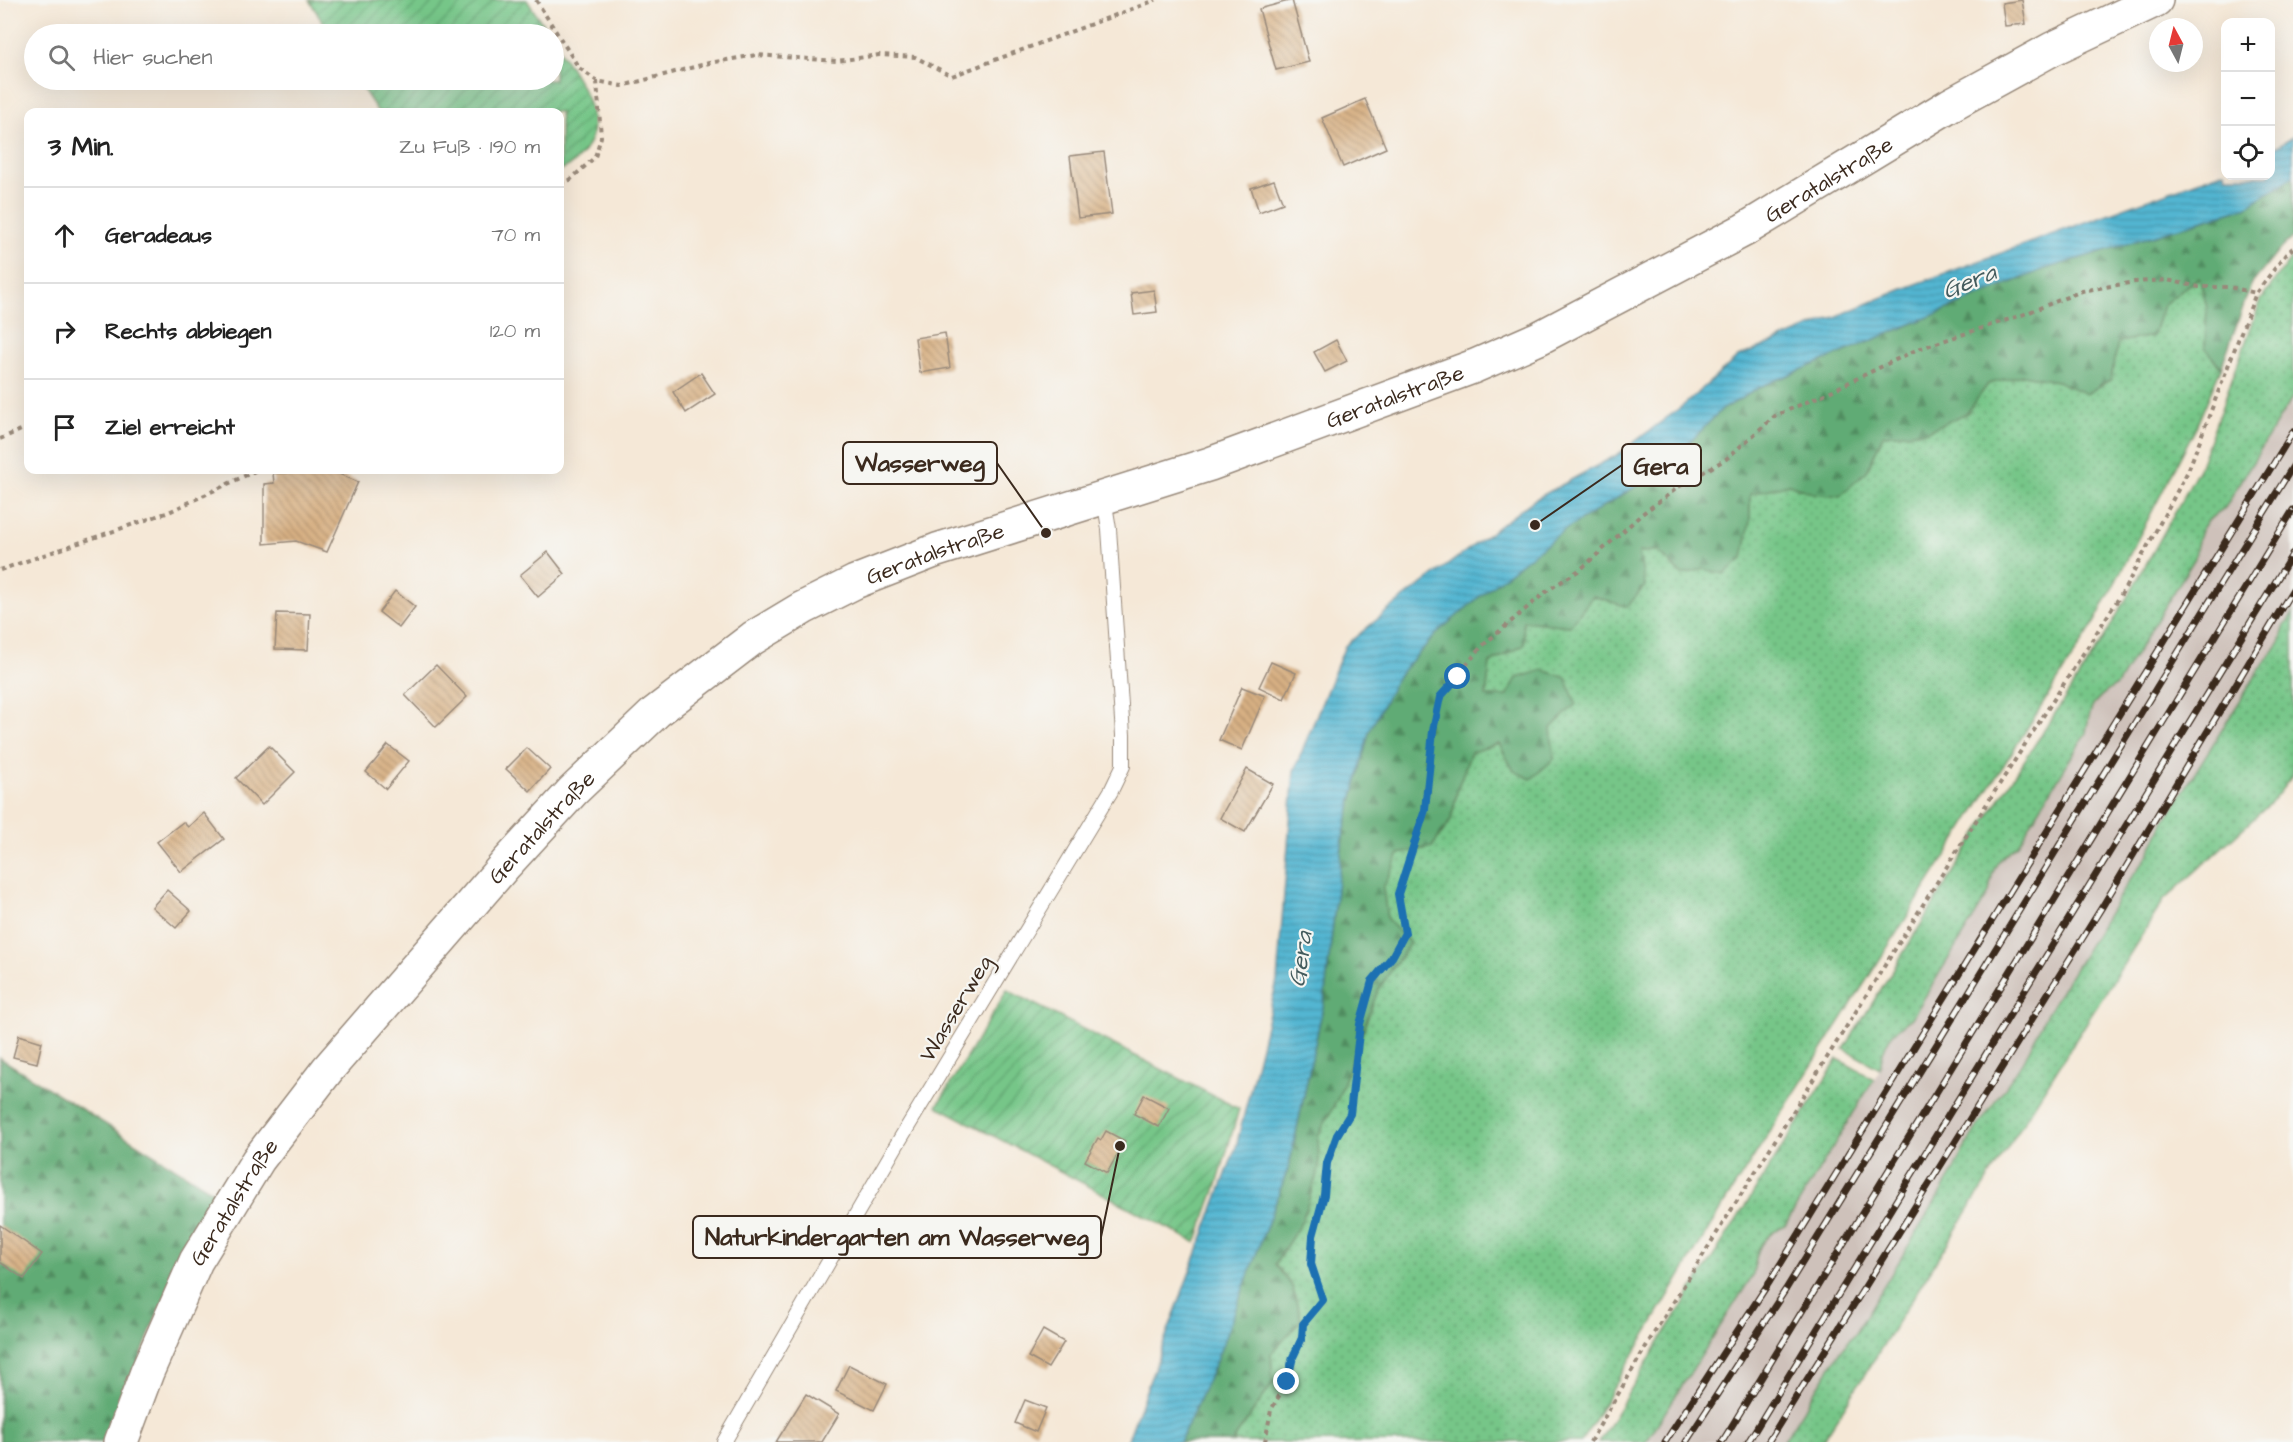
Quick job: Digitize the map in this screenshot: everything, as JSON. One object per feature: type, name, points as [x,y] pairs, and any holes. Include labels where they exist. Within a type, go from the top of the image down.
[{"type":"street","name":"Geratalstraße","points":[[121,1442],[147,1372],[196,1261],[258,1160],[328,1069],[506,864],[581,783],[656,712],[753,638],[803,608],[855,582],[936,550],[1232,456],[1475,366],[1539,338],[1744,230],[1950,105],[2052,49],[2156,0]]},
{"type":"lane","name":"Wasserweg","points":[[724,1442],[896,1146],[1111,790],[1123,766],[1123,735],[1109,529],[1104,498]]},
{"type":"path","points":[[536,0],[551,24]]},
{"type":"path","points":[[564,44],[579,68],[597,81],[622,86],[709,63],[757,55],[837,62],[879,55],[915,57],[952,76],[1156,0]]},
{"type":"path","points":[[564,182],[570,180],[595,157],[601,137],[597,81]]},
{"type":"path","points":[[1590,1442],[1651,1338],[1956,852],[2124,590],[2188,471],[2256,293],[2293,248]]},
{"type":"path","points":[[1265,1442],[1269,1431],[1271,1410],[1287,1382],[1293,1357],[1302,1338],[1303,1324],[1323,1300],[1311,1264],[1313,1236],[1324,1195],[1327,1163],[1337,1135],[1350,1114],[1360,1024],[1372,981],[1392,957],[1405,933],[1398,894],[1425,810],[1433,731],[1440,697],[1482,646],[1547,591],[1581,569],[1642,514],[1680,486],[1726,459],[1776,416],[1918,349],[2022,315],[2082,291],[2135,282],[2167,280],[2199,287],[2229,287],[2256,293]]},
{"type":"path","points":[[0,439],[24,429]]},
{"type":"path","points":[[0,570],[169,512],[249,474]]},
{"type":"shaded area","points":[[2293,396],[2293,613],[2285,625],[2280,642],[2258,672],[2161,827],[2153,848],[2142,866],[2130,879],[2043,1020],[2035,1042],[2006,1089],[1992,1103],[1961,1152],[1953,1172],[1855,1334],[1842,1349],[1783,1442],[1645,1442],[1753,1275],[1756,1253],[1768,1234],[1786,1224],[1874,1079],[1880,1069],[1883,1049],[1894,1030],[1912,1018],[1988,894],[1991,873],[2002,856],[2018,845],[2086,733],[2089,714],[2100,695],[2117,685],[2195,558],[2197,538],[2209,518],[2225,508]]},
{"type":"green space","points":[[309,0],[527,0],[543,24],[324,24]]},
{"type":"green space","points":[[564,58],[577,78],[590,106],[593,120],[592,134],[585,151],[572,164],[564,168],[564,108],[375,108],[364,90],[564,90]]},
{"type":"green space","points":[[2293,177],[2293,237],[2251,285],[2221,368],[2205,348],[2207,308],[2199,277],[2163,305],[2153,336],[2118,342],[2111,379],[2086,394],[2057,381],[2023,375],[1988,384],[1967,413],[1927,431],[1883,435],[1867,471],[1840,496],[1812,493],[1789,484],[1750,494],[1750,521],[1743,558],[1724,574],[1703,569],[1682,575],[1658,551],[1639,552],[1645,586],[1627,607],[1593,596],[1570,626],[1523,621],[1524,645],[1490,663],[1486,696],[1507,696],[1517,678],[1543,670],[1566,678],[1576,704],[1551,728],[1554,759],[1531,779],[1514,771],[1499,744],[1471,752],[1458,787],[1451,820],[1432,847],[1399,854],[1383,888],[1387,919],[1410,943],[1378,990],[1338,1098],[1318,1136],[1319,1168],[1302,1221],[1275,1264],[1292,1286],[1301,1320],[1271,1354],[1273,1383],[1234,1442],[1180,1442],[1217,1359],[1289,1166],[1324,1002],[1343,837],[1369,732],[1398,676],[1439,631],[1492,586],[1563,531],[1663,470],[1720,411],[1762,386],[2042,270],[2246,207]]},
{"type":"green space","points":[[2293,255],[2293,396],[2225,508],[2202,528],[2195,558],[2117,685],[2094,704],[2086,733],[2018,845],[1996,865],[1989,893],[1912,1018],[1898,1028],[1889,1039],[1883,1052],[1880,1069],[1844,1049],[1976,835],[2102,641],[2158,543],[2200,466],[2261,300]]},
{"type":"green space","points":[[2200,277],[2207,308],[2205,348],[2221,368],[2197,425],[2092,627],[1723,1205],[1581,1442],[1234,1442],[1273,1383],[1271,1354],[1301,1320],[1292,1286],[1275,1264],[1302,1221],[1319,1168],[1318,1136],[1338,1098],[1378,990],[1409,943],[1387,919],[1383,888],[1399,854],[1432,847],[1451,820],[1458,787],[1471,752],[1499,744],[1514,771],[1554,759],[1551,728],[1575,704],[1486,696],[1490,663],[1524,645],[1523,621],[1570,626],[1593,596],[1645,586],[1638,552],[1658,551],[1682,575],[1703,569],[1750,521],[1750,494],[1789,484],[1812,493],[1867,471],[1883,435],[1927,431],[1967,413],[1988,384],[2023,375],[2057,381],[2087,394],[2111,379],[2118,342],[2153,336],[2163,305]]},
{"type":"green space","points":[[2293,613],[2293,775],[2272,802],[2164,900],[1822,1442],[1783,1442],[1842,1349],[1855,1334],[1974,1133],[2023,1060],[2043,1020],[2130,879],[2148,854],[2161,827],[2258,672],[2280,642],[2285,625]]},
{"type":"green space","points":[[1007,990],[1239,1109],[1218,1182],[1196,1243],[937,1106]]},
{"type":"green space","points":[[0,1058],[217,1194],[155,1319],[109,1442],[0,1442]]},
{"type":"green space","points":[[1838,1059],[1874,1079],[1786,1224],[1770,1234],[1761,1244],[1753,1275],[1648,1439],[1645,1442],[1599,1442],[1658,1344]]},
{"type":"water","points":[[2293,136],[2293,177],[2246,207],[2042,270],[1762,386],[1720,411],[1663,470],[1563,531],[1492,586],[1439,631],[1398,676],[1369,732],[1343,837],[1324,1002],[1289,1166],[1217,1359],[1180,1442],[1127,1442],[1236,1147],[1277,981],[1294,771],[1345,646],[1397,603],[1534,500],[1617,455],[1685,404],[1738,357],[1903,289],[2221,172],[2221,180],[2275,180],[2275,147]]},
{"type":"building","points":[[1292,0],[1309,62],[1276,70],[1259,9]]},
{"type":"building","points":[[2022,0],[2026,24],[2005,26],[2002,3]]},
{"type":"building","points":[[1365,99],[1386,148],[1343,167],[1322,118]]},
{"type":"building","points":[[1104,152],[1112,214],[1078,218],[1070,156]]},
{"type":"building","points":[[1274,180],[1283,203],[1259,212],[1251,188]]},
{"type":"building","points":[[1154,290],[1157,312],[1134,315],[1131,293]]},
{"type":"building","points":[[945,333],[950,368],[920,373],[915,338]]},
{"type":"building","points":[[1336,340],[1347,361],[1325,372],[1314,352]]},
{"type":"building","points":[[701,373],[715,394],[686,413],[673,392]]},
{"type":"building","points":[[273,474],[339,474],[358,482],[327,552],[296,541],[264,544],[264,484],[274,483]]},
{"type":"building","points":[[548,552],[565,574],[538,597],[520,575]]},
{"type":"building","points":[[395,591],[415,607],[399,628],[379,612]]},
{"type":"building","points":[[277,613],[310,614],[308,650],[275,649]]},
{"type":"building","points":[[1271,662],[1296,673],[1284,699],[1259,687]]},
{"type":"building","points":[[436,665],[467,697],[436,727],[405,695]]},
{"type":"building","points":[[1242,687],[1265,696],[1242,750],[1219,740]]},
{"type":"building","points":[[388,745],[409,761],[386,789],[366,772]]},
{"type":"building","points":[[269,746],[295,772],[262,805],[236,778]]},
{"type":"building","points":[[527,748],[550,769],[530,791],[506,769]]},
{"type":"building","points":[[1247,769],[1273,784],[1245,832],[1220,818]]},
{"type":"building","points":[[204,813],[224,839],[181,872],[157,842],[183,822],[188,827]]},
{"type":"building","points":[[167,890],[191,911],[176,928],[152,907]]},
{"type":"building","points":[[19,1035],[42,1042],[37,1063],[13,1057]]},
{"type":"building","points":[[1144,1095],[1169,1108],[1159,1127],[1134,1114]]},
{"type":"building","points":[[1106,1131],[1125,1141],[1107,1173],[1085,1161],[1098,1138],[1101,1140]]},
{"type":"building","points":[[0,1225],[42,1254],[24,1279],[0,1262]]},
{"type":"building","points":[[1043,1330],[1064,1342],[1048,1368],[1028,1357]]},
{"type":"building","points":[[849,1365],[887,1384],[874,1410],[836,1391]]},
{"type":"building","points":[[806,1394],[839,1414],[822,1442],[776,1442]]},
{"type":"building","points":[[1025,1400],[1046,1408],[1036,1432],[1015,1423]]},
{"type":"railway","points":[[1665,1442],[1770,1281],[2293,432]]},
{"type":"railway","points":[[1686,1442],[1786,1289],[2293,466]]},
{"type":"railway","points":[[1722,1442],[2293,510]]},
{"type":"railway","points":[[1748,1442],[2293,553]]},
{"type":"railway","points":[[1768,1442],[2102,907],[2293,589]]},
{"type":"place","name":"Gera","points":[[1535,525]]},
{"type":"place","name":"Wasserweg","points":[[1046,533]]},
{"type":"place","name":"Naturkindergarten am Wasserweg","points":[[1120,1146]]},
{"type":"route","points":[[1287,1382],[1293,1357],[1302,1338],[1303,1324],[1323,1300],[1311,1264],[1313,1236],[1324,1195],[1327,1163],[1337,1135],[1350,1114],[1360,1024],[1372,981],[1392,957],[1405,933],[1398,894],[1425,810],[1433,731],[1440,697],[1458,677]]}]
